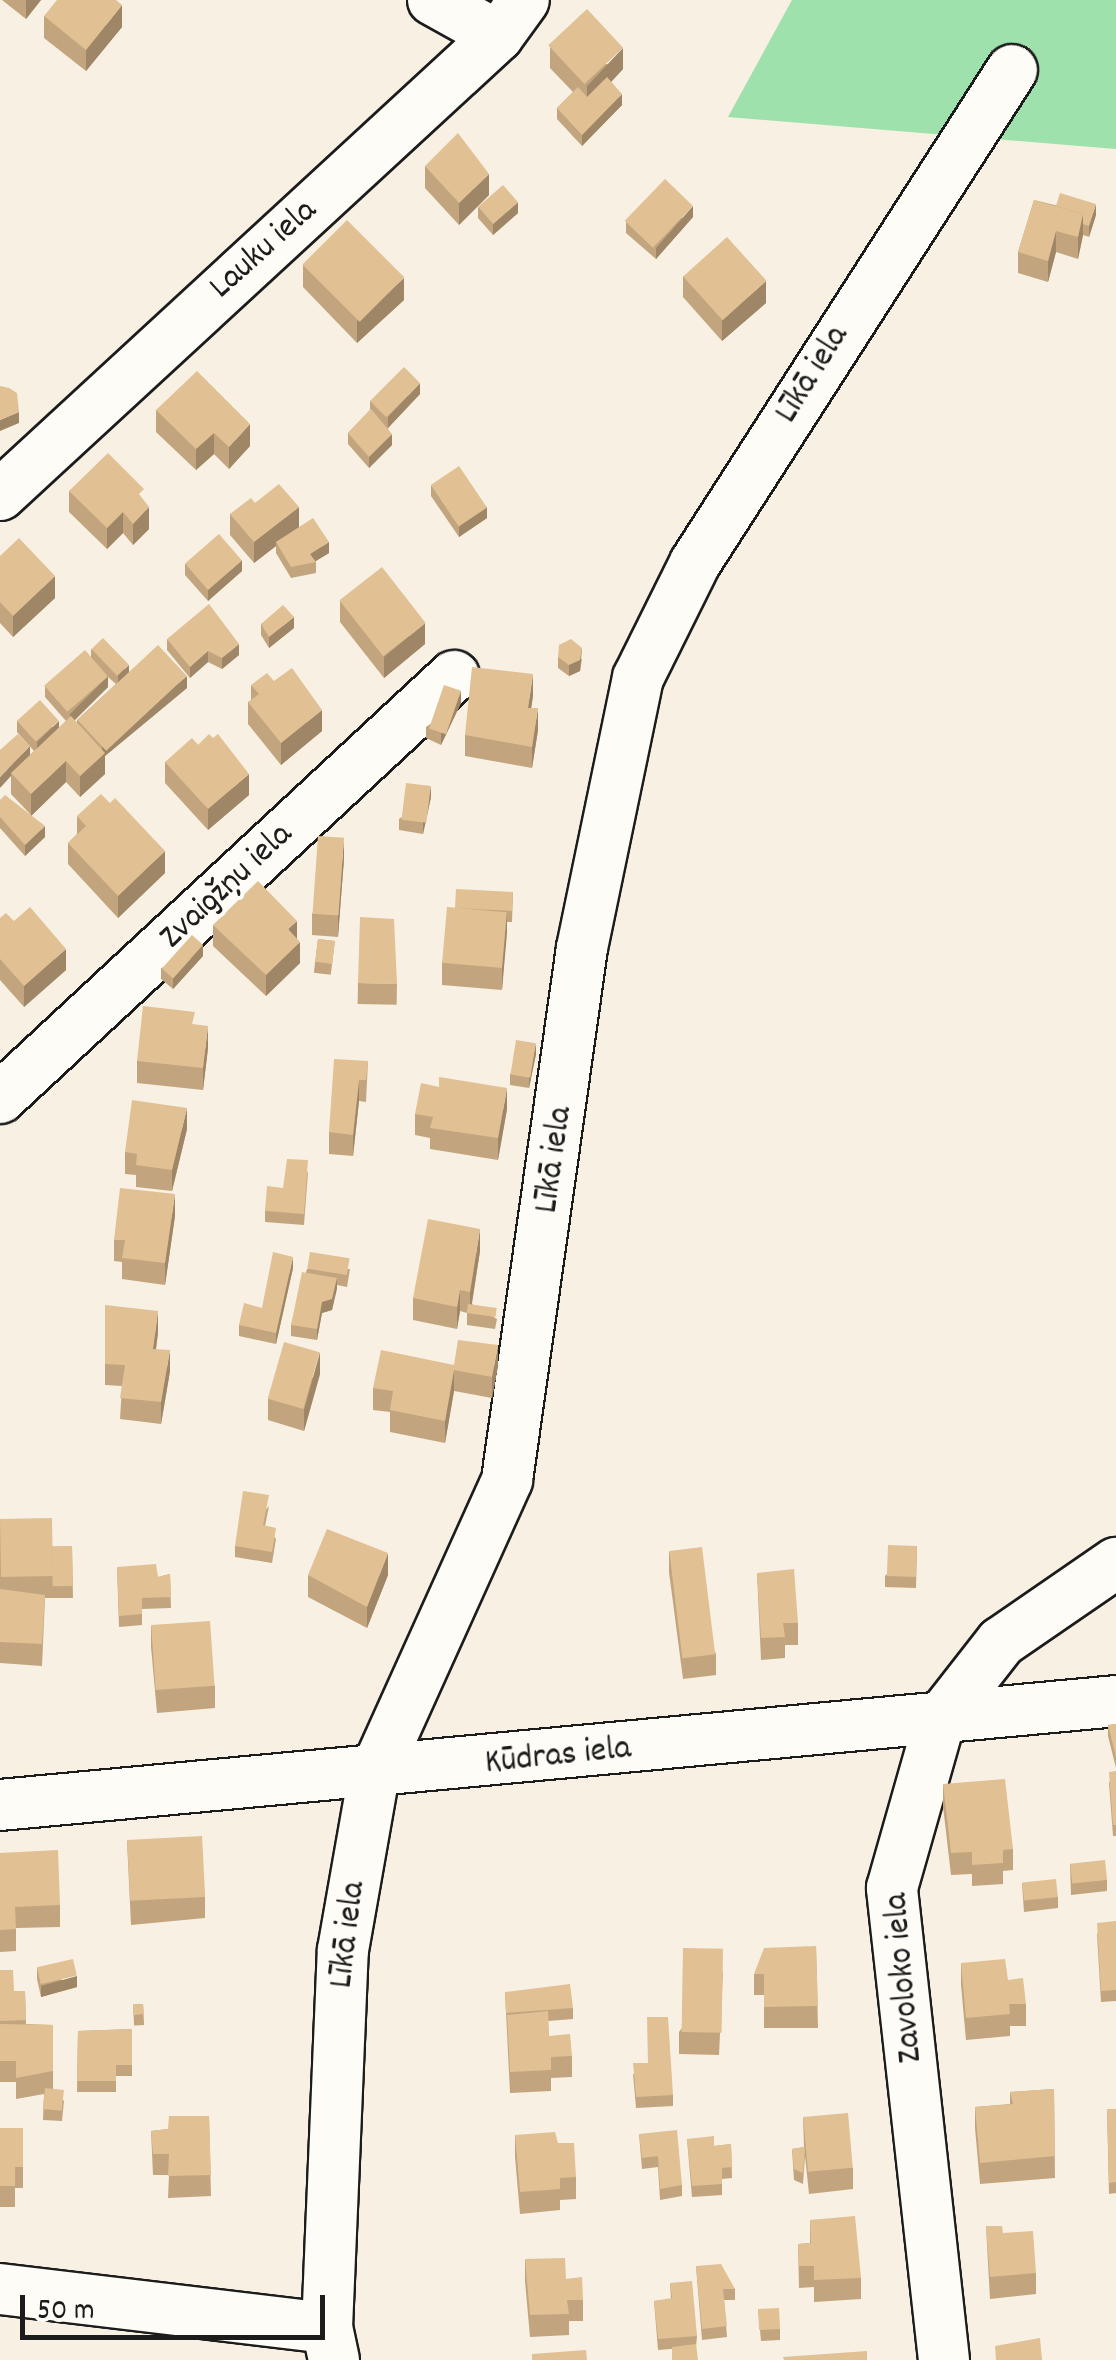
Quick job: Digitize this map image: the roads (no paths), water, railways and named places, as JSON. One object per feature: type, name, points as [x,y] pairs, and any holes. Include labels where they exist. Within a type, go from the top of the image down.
[{"type":"street","points":[[433,0],[511,18]]},
{"type":"street","name":"Lauku iela","points":[[0,496],[511,18]]},
{"type":"street","name":"Līkā iela","points":[[0,2290],[331,2344],[342,1950],[374,1774],[507,1480],[582,948],[638,678],[705,547],[1012,70]]},
{"type":"street","name":"Zvaigžņu iela","points":[[0,1098],[454,676]]},
{"type":"street","name":"Zavoloko iela","points":[[944,2360],[892,1888],[940,1720],[1001,1642],[1116,1563]]},
{"type":"street","name":"Kūdras iela","points":[[0,1805],[374,1774],[1116,1701]]}]
